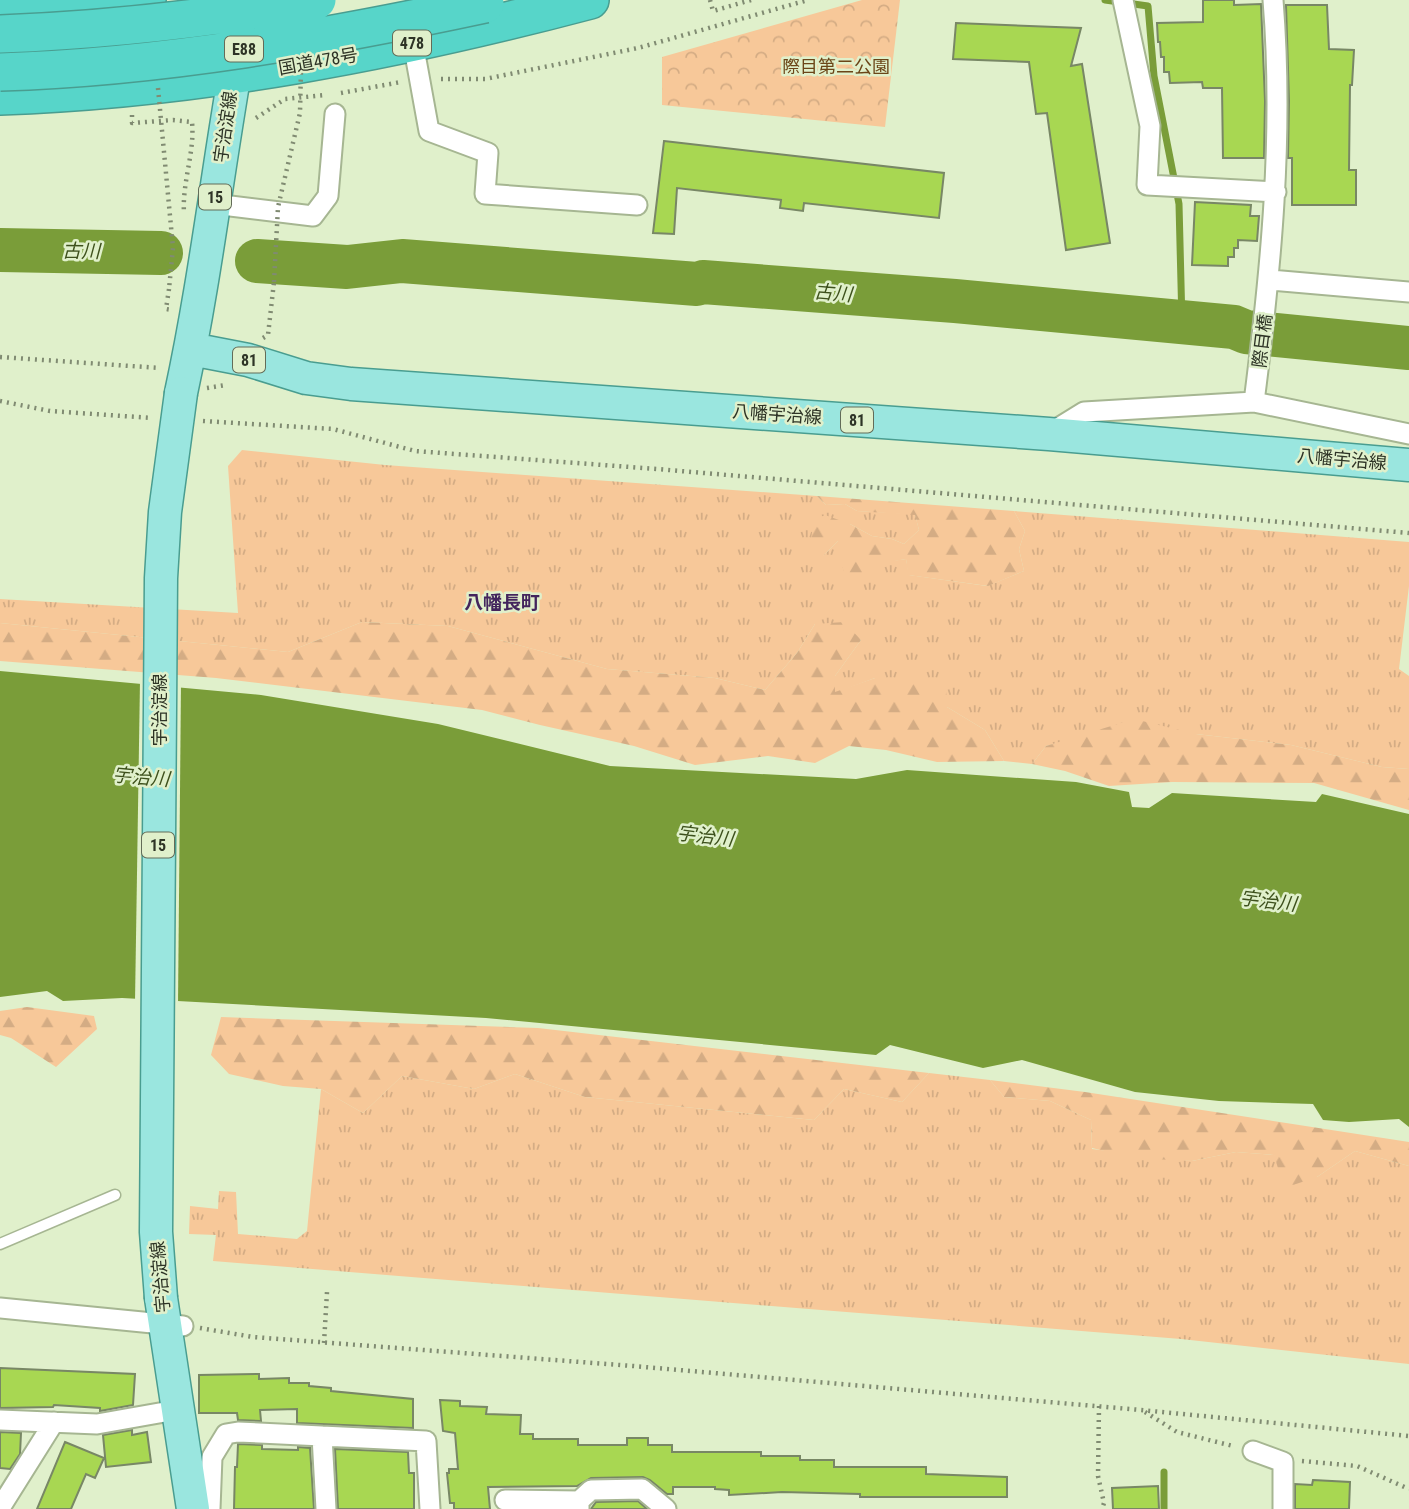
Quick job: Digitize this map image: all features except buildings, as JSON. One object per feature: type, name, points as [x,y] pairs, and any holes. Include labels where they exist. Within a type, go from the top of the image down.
[{"type":"highway","points":[[0,12],[147,0]]},
{"type":"highway","name":"E88","points":[[0,34],[142,24],[317,0]]},
{"type":"highway","name":"国道478号","points":[[0,96],[233,75],[413,43],[590,0]]},
{"type":"highway","name":"E88","points":[[0,72],[144,61],[270,46],[492,2]]},
{"type":"main road","name":"宇治淀線","points":[[192,1509],[176,1410],[169,1315],[156,1232],[159,642],[165,512],[181,393],[191,349],[233,75],[248,0]]},
{"type":"main road","name":"八幡宇治線","points":[[191,349],[248,360],[306,378],[351,384],[1049,433],[1409,465]]},
{"type":"street","points":[[1123,0],[1150,126],[1147,185],[1276,192]]},
{"type":"street","name":"際目橋","points":[[1254,402],[1270,279],[1276,192],[1277,91],[1273,0]]},
{"type":"street","points":[[413,43],[429,131],[488,153],[485,194],[637,205]]},
{"type":"street","points":[[214,204],[313,216],[328,196],[335,114]]},
{"type":"street","points":[[1270,279],[1409,292]]},
{"type":"street","points":[[1049,433],[1084,412],[1254,402],[1409,434]]},
{"type":"street","points":[[0,1308],[169,1315]]},
{"type":"street","points":[[0,1420],[97,1424],[176,1410]]},
{"type":"street","points":[[0,1508],[54,1422]]},
{"type":"street","points":[[210,1509],[212,1457],[226,1434],[238,1432],[426,1441],[430,1509]]},
{"type":"street","points":[[322,1436],[326,1509]]},
{"type":"street","points":[[1252,1451],[1283,1462],[1283,1509]]},
{"type":"street","points":[[506,1500],[579,1505],[591,1490],[642,1489],[666,1509]]},
{"type":"lane","points":[[0,1244],[115,1195]]},
{"type":"path","points":[[710,0],[713,11],[751,0]]},
{"type":"path","points":[[256,118],[285,99],[336,94],[419,79],[485,79],[665,42],[808,0]]},
{"type":"path","points":[[254,343],[268,335],[278,207],[300,113],[302,66]]},
{"type":"path","points":[[158,80],[173,248],[169,289]]},
{"type":"path","points":[[173,120],[192,122]]},
{"type":"path","points":[[0,357],[168,369],[191,349]]},
{"type":"path","points":[[0,401],[50,411],[158,418]]},
{"type":"path","points":[[198,421],[332,429],[415,451],[657,468],[1409,533]]},
{"type":"path","points":[[324,1343],[327,1292]]},
{"type":"path","points":[[169,1315],[253,1337],[633,1366],[1409,1436]]},
{"type":"path","points":[[1099,1406],[1098,1476],[1104,1503],[1102,1509]]},
{"type":"path","points":[[1141,1410],[1178,1432],[1252,1451]]},
{"type":"path","points":[[1283,1462],[1357,1466],[1409,1489]]},
{"type":"green space","name":"際目第二公園","points":[[862,0],[900,0],[885,127],[662,105],[662,57]]},
{"type":"green space","points":[[242,450],[385,465],[817,496],[826,505],[845,504],[857,511],[915,514],[919,530],[904,544],[872,536],[850,524],[823,556],[838,541],[851,541],[884,562],[906,559],[909,575],[987,586],[1024,571],[1019,549],[1025,531],[1014,511],[1409,542],[1409,586],[1399,669],[1409,676],[1409,769],[1382,767],[1291,745],[1196,734],[1089,735],[1046,746],[1032,764],[1004,761],[985,730],[947,707],[875,678],[835,693],[835,676],[861,640],[815,624],[797,653],[765,690],[715,678],[607,669],[448,626],[362,622],[288,652],[0,623],[0,599],[238,613],[228,466]]},
{"type":"green space","points":[[817,496],[1014,511],[1025,531],[1019,549],[1024,571],[988,586],[908,575],[906,559],[884,563],[866,582],[846,580],[841,562],[851,541],[838,541],[823,556],[811,539],[814,520],[825,515],[872,536],[904,544],[919,530],[915,515],[857,511],[845,504],[826,505]]},
{"type":"green space","points":[[362,622],[448,626],[607,669],[715,678],[765,690],[797,653],[815,624],[844,622],[861,640],[835,676],[835,692],[875,678],[946,679],[947,707],[985,730],[1004,761],[937,762],[886,750],[849,746],[815,763],[768,756],[695,765],[634,746],[482,710],[216,678],[0,661],[0,623],[288,652]]},
{"type":"green space","points":[[1134,719],[1196,734],[1291,745],[1382,767],[1409,769],[1409,810],[1314,783],[1172,782],[1109,786],[1065,771],[1032,764],[1046,746]]},
{"type":"green space","points":[[27,1007],[94,1016],[97,1029],[56,1067],[11,1038],[0,1035],[0,1011]]},
{"type":"green space","points":[[221,1017],[538,1028],[929,1073],[902,1102],[844,1089],[814,1120],[585,1097],[515,1074],[474,1089],[402,1076],[363,1113],[321,1089],[283,1086],[229,1074],[211,1055]]},
{"type":"green space","points":[[929,1073],[990,1080],[1004,1097],[1050,1101],[1091,1120],[1092,1149],[1192,1161],[1236,1152],[1274,1155],[1317,1177],[1355,1151],[1409,1166],[1409,1364],[1181,1339],[213,1261],[216,1235],[189,1234],[190,1206],[218,1209],[219,1191],[236,1192],[238,1234],[297,1239],[307,1231],[321,1089],[363,1113],[402,1076],[474,1089],[515,1074],[585,1097],[814,1120],[844,1089],[902,1102]]},
{"type":"green space","points":[[990,1080],[1409,1142],[1409,1166],[1355,1151],[1317,1177],[1284,1188],[1274,1155],[1236,1152],[1192,1161],[1133,1158],[1092,1148],[1091,1120],[1050,1101],[1004,1097]]},
{"type":"water","name":"宇治川","points":[[0,671],[261,695],[438,724],[610,766],[856,779],[907,770],[1076,782],[1129,792],[1132,807],[1149,808],[1172,793],[1316,802],[1322,794],[1409,814],[1409,1127],[1399,1119],[1349,1122],[1323,1120],[1313,1104],[1219,1101],[1135,1092],[1022,1060],[983,1068],[890,1045],[876,1055],[486,1018],[122,998],[63,1001],[47,991],[0,997]]},
{"type":"pier","points":[[140,680],[181,684],[178,1005],[135,1002]]},
{"type":"waterway","points":[[1105,0],[1148,6],[1154,76],[1179,204],[1182,323]]},
{"type":"waterway","name":"古川","points":[[0,250],[161,253]]},
{"type":"waterway","name":"古川","points":[[257,261],[347,267],[402,261],[955,301],[1234,327],[1246,332],[1409,348]]},
{"type":"waterway","points":[[1164,1472],[1164,1509]]},
{"type":"district","name":"八幡長町","points":[[502,602]]}]
